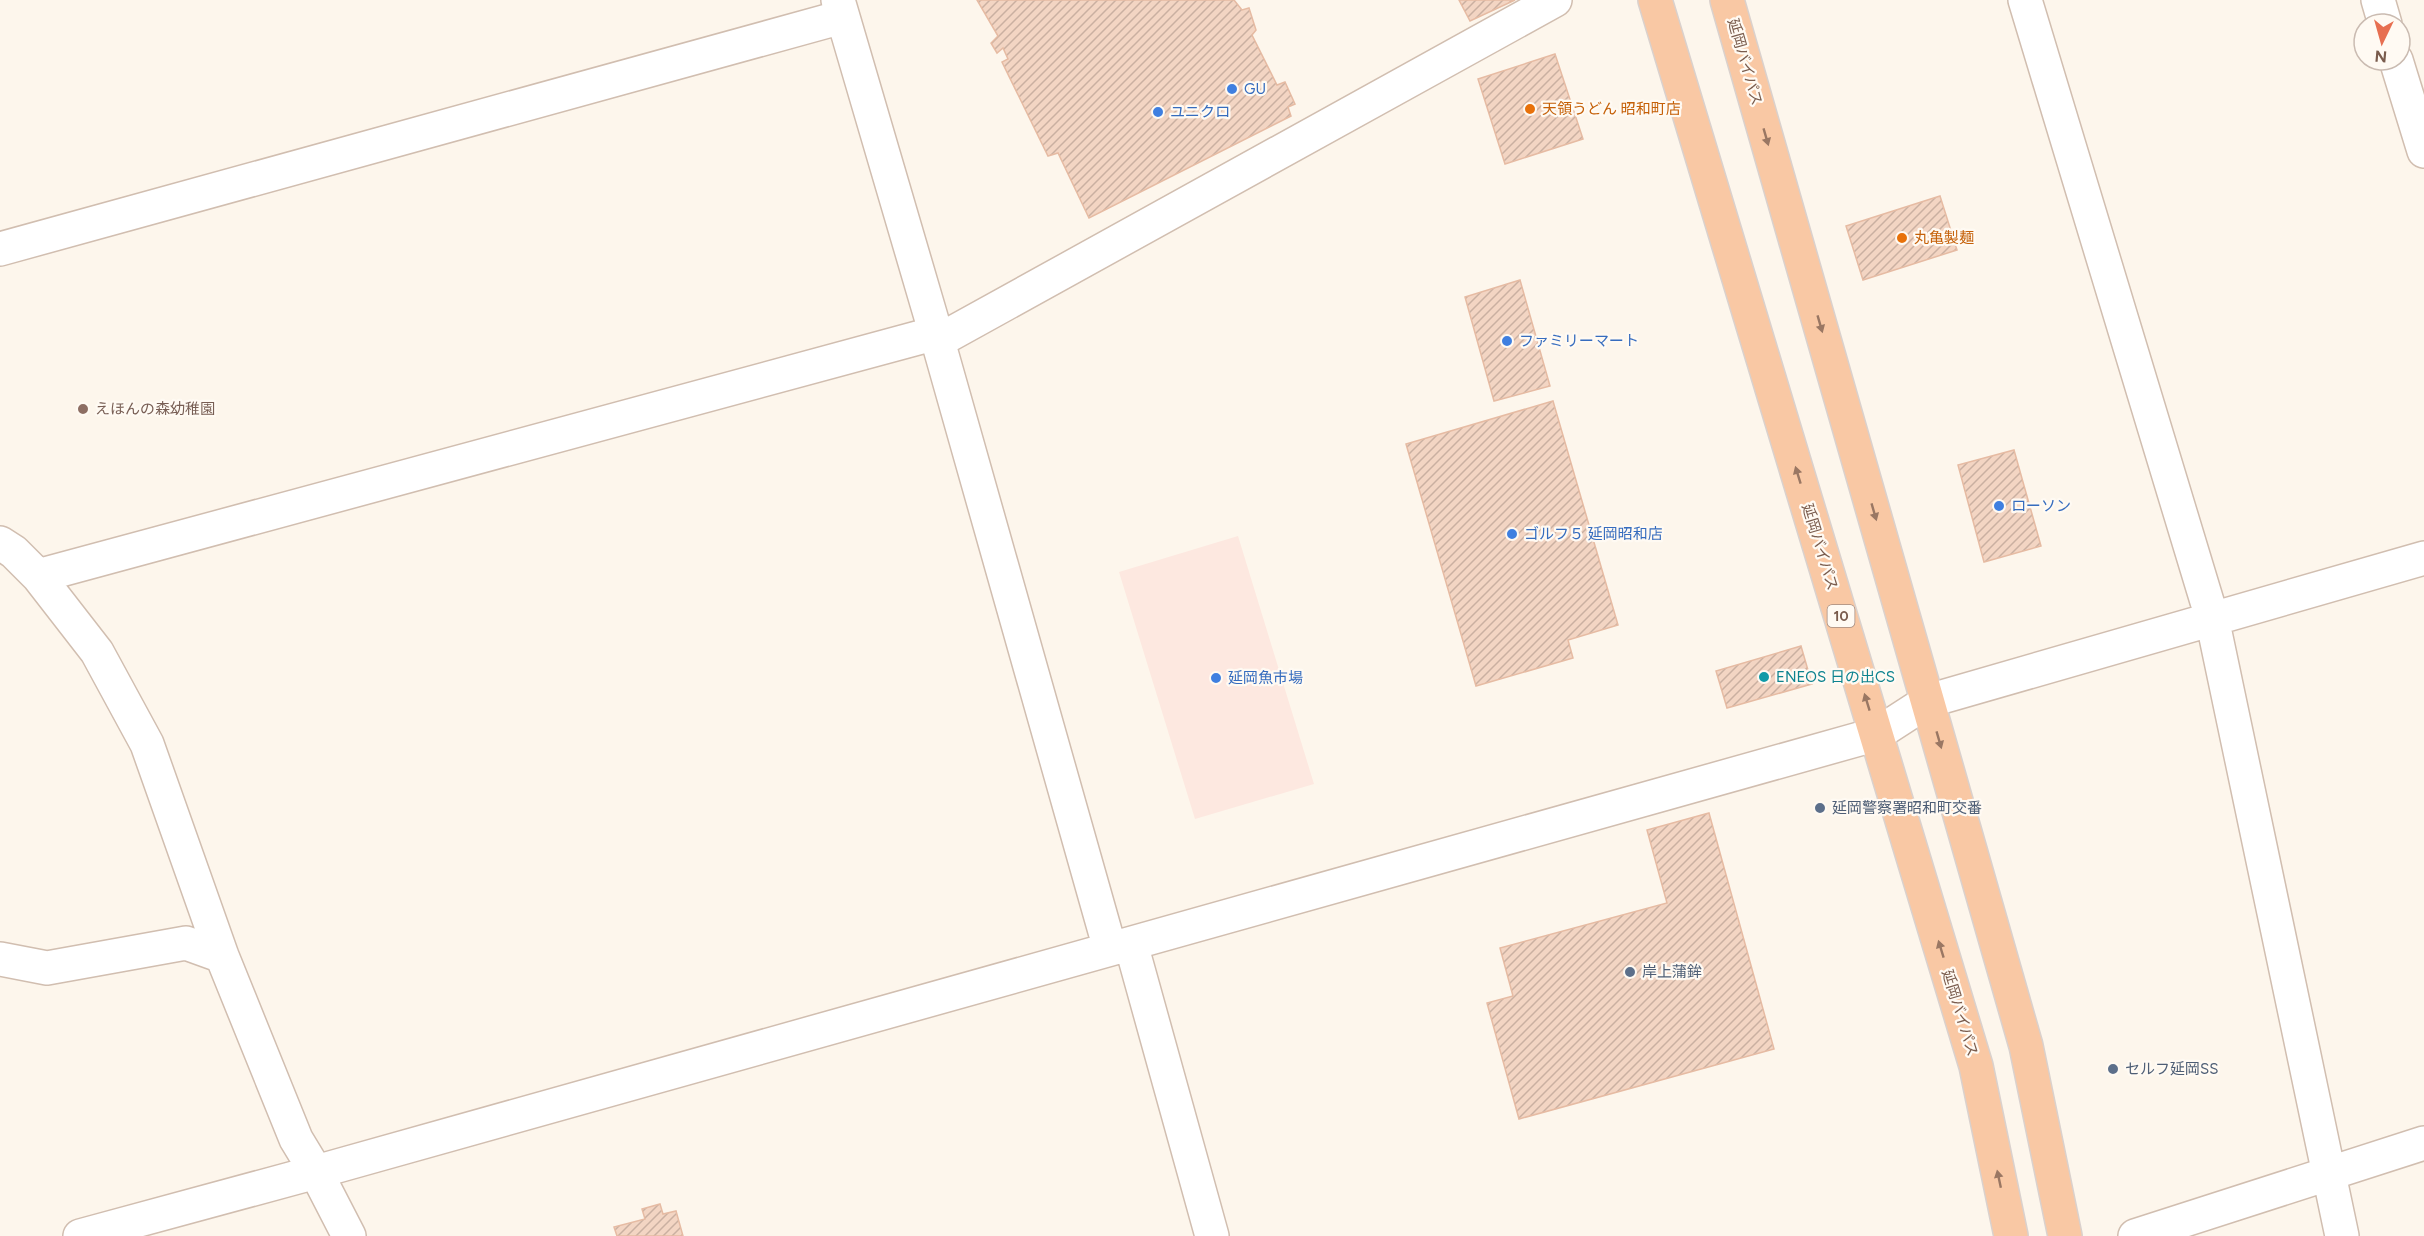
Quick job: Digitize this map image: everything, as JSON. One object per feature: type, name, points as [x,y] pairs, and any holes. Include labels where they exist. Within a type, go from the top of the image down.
[{"type":"highway","name":"延岡バイパス","points":[[1655,0],[1976,1066],[2011,1236]]},
{"type":"highway","name":"延岡バイパス","points":[[1727,0],[2026,1046],[2065,1236]]},
{"type":"street","points":[[38,576],[937,337],[1555,0]]},
{"type":"street","points":[[2025,0],[2212,618],[2342,1236]]},
{"type":"street","points":[[0,249],[840,9],[1121,947],[1212,1236]]},
{"type":"street","points":[[2400,72],[2424,151]]},
{"type":"street","points":[[0,543],[14,552],[38,576],[97,652],[147,744],[222,956],[296,1139],[349,1236]]},
{"type":"street","points":[[80,1236],[141,1228],[316,1172],[1877,734],[1928,701],[2424,558]]},
{"type":"street","points":[[0,959],[47,968],[186,943],[222,956]]},
{"type":"street","points":[[2135,1236],[2424,1143]]},
{"type":"shaded area","name":"延岡魚市場","points":[[1238,536],[1314,784],[1195,819],[1119,572]]},
{"type":"building","name":"ユニクロ","points":[[977,0],[1234,0],[1242,10],[1249,8],[1256,30],[1252,35],[1277,85],[1285,82],[1295,104],[1288,107],[1291,116],[1089,218],[1058,153],[1048,156],[1002,62],[1008,59],[1003,48],[997,53],[991,43],[998,36]]},
{"type":"building","points":[[1459,0],[1515,0],[1470,21]]},
{"type":"building","name":"天領うどん 昭和町店","points":[[1555,54],[1583,139],[1505,164],[1478,79]]},
{"type":"building","name":"丸亀製麺","points":[[1940,196],[1957,250],[1863,280],[1846,226]]},
{"type":"building","name":"ファミリーマート","points":[[1520,280],[1550,386],[1494,401],[1465,297]]},
{"type":"building","name":"ゴルフ５ 延岡昭和店","points":[[1553,401],[1618,625],[1568,640],[1573,658],[1476,686],[1406,444]]},
{"type":"building","name":"ローソン","points":[[2014,450],[2041,546],[1984,562],[1958,465]]},
{"type":"building","name":"ENEOS 日の出CS","points":[[1801,646],[1812,684],[1727,708],[1716,671]]},
{"type":"building","name":"岸上蒲鉾","points":[[1709,813],[1774,1049],[1519,1119],[1487,1003],[1513,996],[1500,948],[1667,903],[1647,830]]},
{"type":"building","points":[[660,1204],[663,1214],[676,1211],[683,1236],[617,1236],[614,1227],[645,1219],[642,1209]]},
{"type":"place","name":"GU","points":[[1232,89]]},
{"type":"place","name":"天領うどん 昭和町店","points":[[1530,109]]},
{"type":"place","name":"ユニクロ","points":[[1158,112]]},
{"type":"place","name":"丸亀製麺","points":[[1902,238]]},
{"type":"place","name":"ファミリーマート","points":[[1507,341]]},
{"type":"place","name":"えほんの森幼稚園","points":[[83,409]]},
{"type":"place","name":"ローソン","points":[[1999,506]]},
{"type":"place","name":"ゴルフ５ 延岡昭和店","points":[[1512,534]]},
{"type":"place","name":"ENEOS 日の出CS","points":[[1764,677]]},
{"type":"place","name":"延岡魚市場","points":[[1216,678]]},
{"type":"place","name":"延岡警察署昭和町交番","points":[[1820,808]]},
{"type":"place","name":"岸上蒲鉾","points":[[1630,972]]},
{"type":"place","name":"セルフ延岡SS","points":[[2113,1069]]}]
